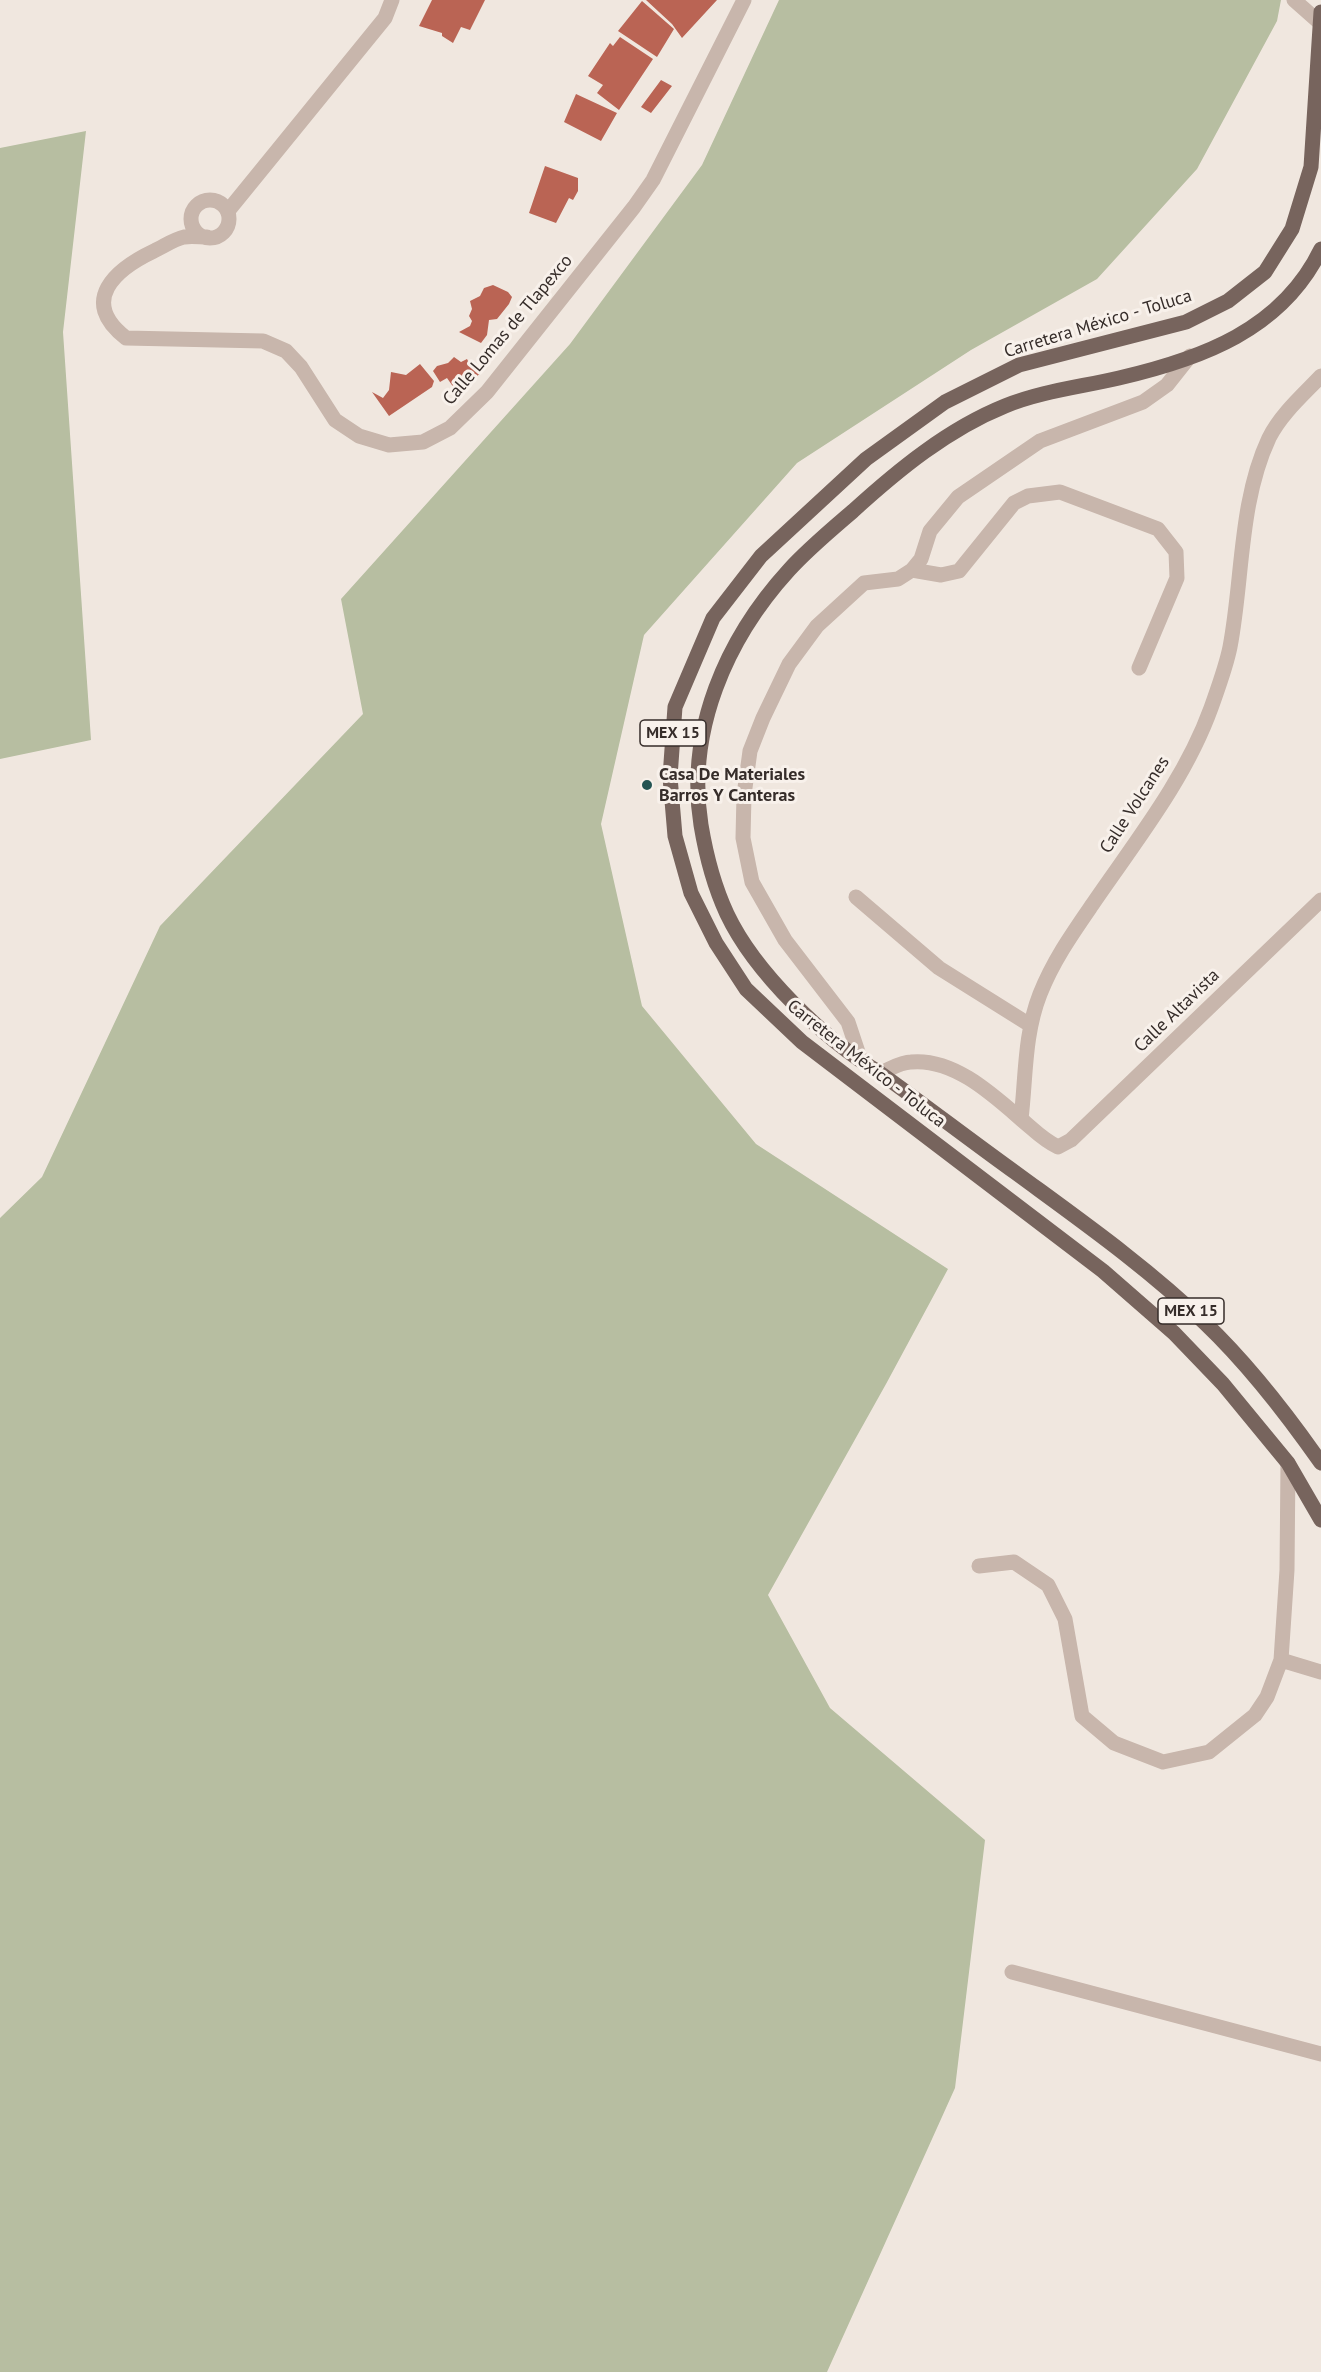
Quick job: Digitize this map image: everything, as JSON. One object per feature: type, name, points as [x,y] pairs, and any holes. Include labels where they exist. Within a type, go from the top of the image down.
[{"type":"main road","name":"Carretera México - Toluca","points":[[1320,18],[1311,167],[1292,229],[1265,272],[1228,301],[1185,322],[1019,365],[945,402],[866,459],[761,556],[713,618],[675,707],[670,777],[675,836],[691,893],[716,942],[746,989],[802,1042],[1103,1271],[1166,1325],[1223,1384],[1288,1463],[1321,1520]]},
{"type":"main road","name":"Carretera México - Toluca","points":[[1321,249],[1314,263],[1294,290],[1270,315],[1244,334],[1221,346],[1154,369],[1044,393],[1006,406],[972,421],[940,441],[872,493],[790,569],[740,634],[725,663],[712,698],[697,773],[699,812],[714,883],[734,926],[746,946],[768,973],[818,1027],[861,1061],[1111,1243],[1188,1308],[1254,1375],[1291,1420],[1321,1463]]},
{"type":"street","name":"Calle Lomas de Tlapexco","points":[[392,0],[385,18],[228,211],[229,224],[224,232],[216,237],[183,237],[131,262],[116,274],[105,290],[103,309],[112,327],[126,338],[263,341],[286,351],[301,367],[335,420],[358,436],[389,445],[423,442],[450,428],[486,392],[634,207],[653,180],[744,0]]},
{"type":"street","points":[[1294,0],[1320,18]]},
{"type":"street","points":[[207,237],[196,231],[191,219],[195,206],[206,200],[220,201],[228,211]]},
{"type":"street","points":[[861,1061],[848,1022],[785,940],[752,882],[743,838],[744,795],[750,751],[763,718],[789,664],[817,626],[864,584],[898,579],[912,570],[921,559],[930,531],[958,497],[1040,441],[1143,402],[1167,385],[1190,356]]},
{"type":"street","name":"Calle Volcanes","points":[[1021,1119],[1026,1052],[1030,1025],[1039,996],[1054,962],[1180,776],[1211,709],[1230,649],[1250,505],[1258,465],[1270,436],[1288,410],[1321,376]]},
{"type":"street","points":[[912,570],[941,575],[959,570],[1014,503],[1028,496],[1060,492],[1158,529],[1176,552],[1177,578],[1139,668]]},
{"type":"street","points":[[856,897],[939,968],[1030,1025]]},
{"type":"street","name":"Calle Altavista","points":[[1021,1119],[1044,1141],[1058,1147],[1071,1140],[1321,900]]},
{"type":"street","points":[[880,1073],[908,1061],[934,1062],[959,1072],[1021,1119]]},
{"type":"street","points":[[980,1566],[1014,1562],[1048,1585],[1065,1618],[1082,1716],[1114,1743],[1163,1762],[1209,1752],[1255,1715],[1267,1697],[1281,1660],[1287,1570],[1288,1463]]},
{"type":"street","points":[[1281,1660],[1321,1672]]},
{"type":"street","points":[[1012,1972],[1321,2054]]},
{"type":"green space","points":[[779,0],[1281,0],[1277,21],[1197,169],[1097,279],[971,350],[797,463],[644,635],[601,824],[642,1006],[756,1144],[948,1269],[768,1595],[830,1708],[985,1840],[955,2088],[827,2372],[0,2372],[0,1218],[42,1177],[160,926],[363,714],[341,599],[570,344],[702,165]]},
{"type":"green space","points":[[86,131],[63,332],[91,740],[0,759],[0,148]]},
{"type":"building","points":[[432,0],[485,0],[470,30],[461,27],[453,43],[442,36],[442,33],[419,26]]},
{"type":"building","points":[[646,0],[717,0],[682,38],[672,24]]},
{"type":"building","points":[[642,1],[674,29],[657,57],[618,31]]},
{"type":"building","points":[[620,37],[653,59],[619,110],[597,93],[603,85],[588,76],[610,43],[613,46]]},
{"type":"building","points":[[661,80],[672,86],[651,113],[641,107]]},
{"type":"building","points":[[576,94],[617,113],[601,141],[564,122]]},
{"type":"building","points":[[545,166],[578,178],[578,191],[573,200],[569,198],[556,223],[529,213]]},
{"type":"building","points":[[493,285],[508,292],[512,297],[497,319],[489,320],[487,335],[481,343],[459,332],[470,326],[472,321],[469,316],[472,309],[470,301],[480,296],[484,288]]},
{"type":"building","points":[[454,357],[461,362],[467,359],[471,367],[480,374],[472,379],[473,383],[465,389],[454,388],[447,378],[440,382],[433,371],[437,366],[448,363]]},
{"type":"building","points":[[420,364],[434,381],[432,387],[389,416],[372,392],[383,398],[389,390],[391,372],[406,375]]},
{"type":"place","name":"Casa De Materiales Barros Y Canteras","points":[[647,785]]}]
